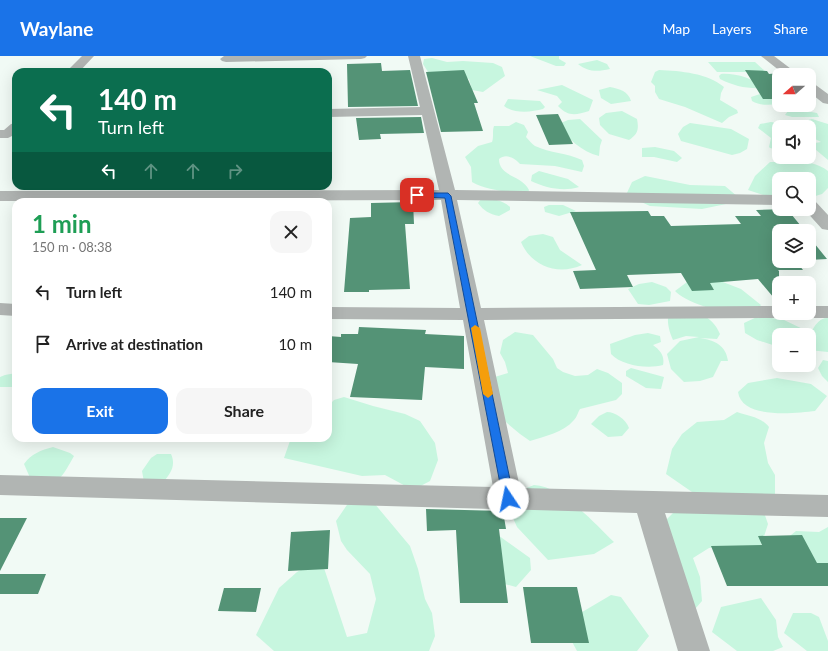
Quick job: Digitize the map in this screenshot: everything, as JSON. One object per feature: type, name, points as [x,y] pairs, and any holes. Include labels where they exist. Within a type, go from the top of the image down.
[{"type":"street","points":[[76,68],[88,56]]},
{"type":"street","points":[[222,68],[227,57],[361,56]]},
{"type":"street","points":[[414,56],[448,196],[473,314],[508,499]]},
{"type":"street","points":[[767,56],[783,68]]},
{"type":"street","points":[[816,91],[828,100]]},
{"type":"street","points":[[332,113],[428,111]]},
{"type":"street","points":[[0,134],[8,134],[12,130]]},
{"type":"street","points":[[0,196],[160,190],[448,196],[772,200]]},
{"type":"street","points":[[816,201],[828,201]]},
{"type":"street","points":[[816,212],[828,225]]},
{"type":"street","points":[[0,310],[12,310]]},
{"type":"street","points":[[332,313],[473,314],[772,312]]},
{"type":"street","points":[[816,312],[828,312]]},
{"type":"street","points":[[0,484],[508,499],[828,506]]},
{"type":"street","points":[[648,502],[694,651]]},
{"type":"green space","points":[[530,56],[559,56],[559,59],[566,63],[564,66],[556,66]]},
{"type":"green space","points":[[432,58],[447,62],[463,61],[493,63],[502,67],[505,76],[483,92],[472,90],[469,79],[457,74],[428,72],[423,64],[424,59]]},
{"type":"green space","points":[[597,60],[607,64],[610,69],[593,71],[585,69],[578,64]]},
{"type":"green space","points":[[708,62],[755,62],[766,72],[717,72]]},
{"type":"green space","points":[[659,70],[693,74],[717,82],[724,87],[720,100],[737,110],[738,113],[729,117],[722,123],[685,107],[659,99],[655,92],[655,86],[651,82],[655,72]]},
{"type":"green space","points":[[721,74],[732,74],[750,79],[755,81],[763,88],[730,84],[720,79],[719,76]]},
{"type":"green space","points":[[562,85],[593,100],[589,111],[576,114],[565,112],[558,106],[562,102],[557,96],[537,90]]},
{"type":"green space","points":[[610,87],[623,91],[628,95],[631,101],[611,104],[601,98],[599,90]]},
{"type":"green space","points":[[760,94],[772,97],[772,105],[755,103],[752,101],[751,97]]},
{"type":"green space","points":[[508,99],[540,101],[545,107],[534,111],[518,111],[508,109],[504,106]]},
{"type":"green space","points":[[622,111],[637,119],[637,131],[629,140],[609,134],[600,125],[599,118],[606,113]]},
{"type":"green space","points":[[787,112],[811,112],[817,113],[819,117],[792,117],[785,115]]},
{"type":"green space","points":[[580,119],[602,140],[599,156],[581,148],[556,125],[568,120]]},
{"type":"green space","points":[[816,120],[828,124],[828,160],[816,150],[816,143],[821,142],[816,140]]},
{"type":"green space","points":[[516,122],[524,125],[528,132],[526,137],[535,146],[582,160],[584,166],[582,172],[555,166],[520,164],[513,158],[505,156],[499,159],[500,165],[507,173],[526,185],[529,190],[528,193],[492,189],[472,182],[471,167],[465,157],[478,146],[492,142],[494,126],[509,126]]},
{"type":"green space","points":[[772,122],[772,148],[769,147],[771,138],[758,128],[760,124]]},
{"type":"green space","points":[[690,123],[731,129],[749,139],[747,149],[732,155],[681,141],[678,134],[683,127]]},
{"type":"green space","points":[[655,147],[674,151],[682,158],[677,162],[654,157],[642,157],[642,148]]},
{"type":"green space","points":[[770,162],[772,162],[772,164],[815,164],[828,171],[828,188],[822,194],[816,196],[816,172],[772,172],[772,198],[748,190],[755,176]]},
{"type":"green space","points":[[539,171],[568,179],[579,187],[561,189],[543,186],[531,181],[532,175]]},
{"type":"green space","points":[[645,176],[690,185],[725,186],[738,197],[726,204],[702,209],[650,206],[626,195],[632,182]]},
{"type":"green space","points":[[481,199],[493,199],[500,201],[507,204],[510,207],[510,210],[499,216],[492,214],[487,212],[478,203]]},
{"type":"green space","points":[[549,205],[563,205],[576,211],[559,216],[545,212],[544,207]]},
{"type":"green space","points":[[543,234],[553,237],[560,250],[582,265],[573,268],[555,269],[538,263],[531,257],[521,242],[529,236]]},
{"type":"green space","points":[[691,279],[715,279],[741,289],[761,305],[754,312],[737,314],[713,309],[690,301],[675,291]]},
{"type":"green space","points":[[652,282],[666,287],[671,292],[670,301],[649,305],[638,304],[628,289],[639,284]]},
{"type":"green space","points":[[675,307],[702,314],[717,327],[720,334],[717,339],[700,338],[710,340],[718,344],[725,351],[727,356],[728,361],[721,361],[713,377],[700,381],[684,382],[671,369],[667,354],[680,341],[699,337],[686,336],[673,340],[668,318],[669,313]]},
{"type":"green space","points":[[759,316],[772,318],[772,320],[784,320],[801,328],[772,328],[772,345],[757,340],[745,333],[744,323]]},
{"type":"green space","points":[[826,318],[828,318],[828,352],[816,351],[816,328],[814,328],[821,319]]},
{"type":"green space","points":[[515,332],[533,335],[553,359],[557,368],[563,372],[575,376],[588,375],[597,369],[608,373],[622,383],[622,394],[616,400],[580,409],[575,419],[565,428],[554,434],[530,441],[489,408],[488,379],[508,373],[505,362],[500,353],[503,340]]},
{"type":"green space","points":[[648,333],[660,336],[661,342],[653,345],[661,354],[663,365],[650,367],[636,366],[628,364],[611,354],[610,344],[635,335]]},
{"type":"green space","points":[[823,360],[828,361],[828,382],[822,376],[818,368]]},
{"type":"green space","points":[[631,368],[664,377],[661,389],[646,388],[626,376],[626,371]]},
{"type":"green space","points":[[12,374],[12,387],[0,387],[0,377]]},
{"type":"green space","points":[[777,378],[811,384],[827,396],[815,411],[796,413],[771,413],[759,411],[749,407],[742,401],[738,392],[748,383]]},
{"type":"green space","points":[[344,397],[405,414],[420,421],[435,443],[438,460],[430,481],[413,490],[385,475],[362,476],[284,458],[290,442],[332,442],[332,402]]},
{"type":"green space","points":[[607,412],[613,413],[620,417],[628,425],[629,428],[622,436],[608,437],[591,424],[599,416]]},
{"type":"green space","points":[[737,412],[759,419],[769,427],[764,443],[768,463],[775,475],[775,494],[760,501],[768,524],[760,549],[725,546],[709,548],[693,558],[700,577],[702,601],[689,616],[666,520],[673,513],[698,500],[692,492],[666,474],[672,449],[682,434],[697,422],[724,420]]},
{"type":"green space","points":[[53,447],[74,456],[62,476],[49,481],[31,480],[24,464],[37,453]]},
{"type":"green space","points":[[157,454],[171,454],[173,465],[171,472],[164,481],[144,482],[142,471],[151,458]]},
{"type":"green space","points":[[534,485],[545,487],[566,498],[614,542],[594,554],[548,560],[517,527],[513,518],[517,499],[524,489]]},
{"type":"green space","points":[[351,499],[374,503],[410,546],[418,569],[425,599],[432,613],[435,636],[429,651],[274,651],[256,635],[279,588],[297,572],[321,559],[347,637],[367,633],[376,599],[370,574],[347,550],[341,541],[336,521]]},
{"type":"green space","points":[[828,527],[828,571],[814,569],[786,539],[796,531],[819,532]]},
{"type":"green space","points":[[491,530],[530,558],[531,570],[516,587],[486,579]]},
{"type":"green space","points":[[611,595],[621,597],[649,636],[637,651],[577,651],[570,638],[572,618]]},
{"type":"green space","points":[[761,598],[776,620],[778,637],[783,647],[773,651],[737,651],[712,632],[721,607]]},
{"type":"green space","points":[[793,613],[811,613],[819,617],[828,641],[828,651],[807,651],[784,633]]},
{"type":"building","points":[[381,63],[382,71],[410,70],[418,106],[348,107],[347,64]]},
{"type":"building","points":[[464,70],[478,103],[474,103],[483,131],[441,132],[426,72]]},
{"type":"building","points":[[745,70],[767,71],[769,74],[772,74],[772,99],[763,99]]},
{"type":"building","points":[[558,114],[573,144],[549,145],[536,115]]},
{"type":"building","points":[[421,117],[424,133],[380,134],[381,139],[359,140],[356,118]]},
{"type":"building","points":[[413,202],[414,224],[405,224],[410,289],[344,292],[350,218],[371,217],[371,203]]},
{"type":"building","points":[[772,209],[772,216],[793,216],[799,224],[772,224],[772,268],[801,268],[803,270],[778,270],[779,276],[772,276],[772,296],[758,279],[710,283],[714,290],[692,291],[681,273],[627,275],[633,287],[580,289],[573,271],[596,270],[570,212],[648,211],[651,216],[664,216],[671,226],[741,224],[735,216],[761,216],[756,210]]},
{"type":"building","points":[[816,245],[827,259],[816,260]]},
{"type":"building","points":[[359,327],[426,330],[425,334],[464,336],[464,369],[425,367],[422,400],[350,397],[358,364],[332,362],[332,336],[341,337],[341,334],[358,334]]},
{"type":"building","points":[[426,509],[503,511],[506,529],[499,529],[508,603],[460,603],[456,530],[427,531]]},
{"type":"building","points":[[0,518],[27,518],[0,571]]},
{"type":"building","points":[[330,530],[328,569],[288,571],[291,532]]},
{"type":"building","points":[[802,535],[817,563],[828,563],[828,586],[727,586],[711,546],[762,545],[758,536]]},
{"type":"building","points":[[0,574],[46,574],[38,594],[0,594]]},
{"type":"building","points":[[523,587],[577,587],[589,643],[531,643]]},
{"type":"building","points":[[224,588],[261,588],[256,612],[218,611]]},
{"type":"slow traffic","points":[[475,328],[488,394]]},
{"type":"route","points":[[417,195],[448,196],[473,314],[508,499]]}]
